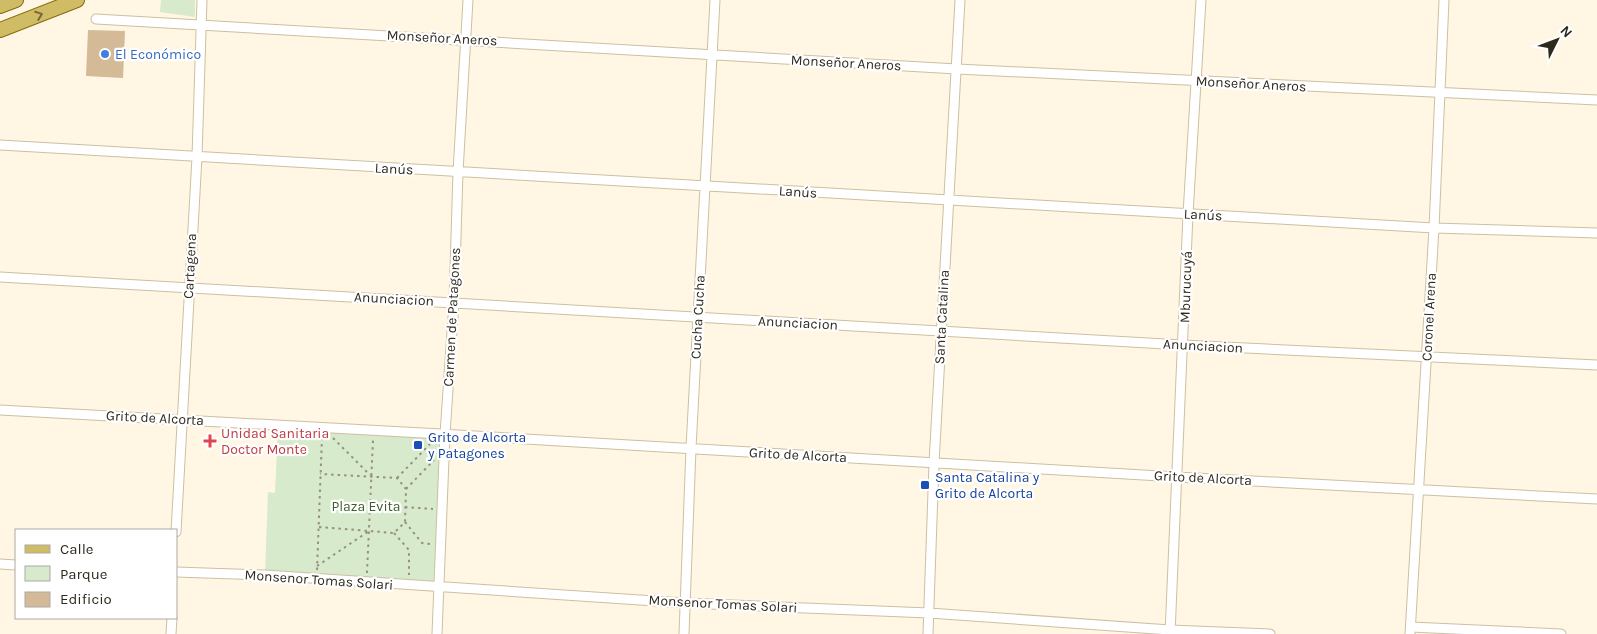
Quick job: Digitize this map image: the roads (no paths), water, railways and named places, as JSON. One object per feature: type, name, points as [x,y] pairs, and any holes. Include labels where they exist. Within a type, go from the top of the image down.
[{"type":"main road","points":[[0,6],[16,0]]},
{"type":"main road","points":[[0,30],[77,0]]},
{"type":"street","name":"Cartagena","points":[[176,529],[197,157],[202,0]]},
{"type":"street","name":"Carmen de Patagones","points":[[437,634],[445,449],[443,434],[454,302],[458,172],[468,0]]},
{"type":"street","name":"Cucha Cucha","points":[[684,634],[691,448],[715,0]]},
{"type":"street","name":"Santa Catalina","points":[[928,634],[934,463],[960,0]]},
{"type":"street","name":"Mburucuyá","points":[[1170,632],[1188,214],[1201,0]]},
{"type":"street","name":"Coronel Arena","points":[[1411,630],[1434,228],[1444,0]]},
{"type":"street","name":"Monseñor Aneros","points":[[96,19],[1196,82],[1597,100]]},
{"type":"street","name":"Lanús","points":[[0,145],[1434,228],[1597,233]]},
{"type":"street","name":"Anunciacion","points":[[0,277],[454,302],[942,332],[1427,358],[1597,365]]},
{"type":"street","name":"Grito de Alcorta","points":[[0,410],[1597,499]]},
{"type":"street","points":[[0,564],[15,565]]},
{"type":"street","name":"Monsenor Tomas Solari","points":[[178,572],[265,575],[686,603],[929,613],[1170,632],[1270,634]]},
{"type":"street","points":[[171,634],[172,619]]},
{"type":"street","points":[[1411,630],[1562,634]]},
{"type":"place","name":"El Económico","points":[[105,54]]},
{"type":"place","name":"Unidad Sanitaria Doctor Monte","points":[[210,441]]},
{"type":"place","name":"Grito de Alcorta y Patagones","points":[[418,445]]},
{"type":"place","name":"Santa Catalina y Grito de Alcorta","points":[[925,485]]},
{"type":"park label","name":"Plaza Evita","points":[[366,506]]}]
